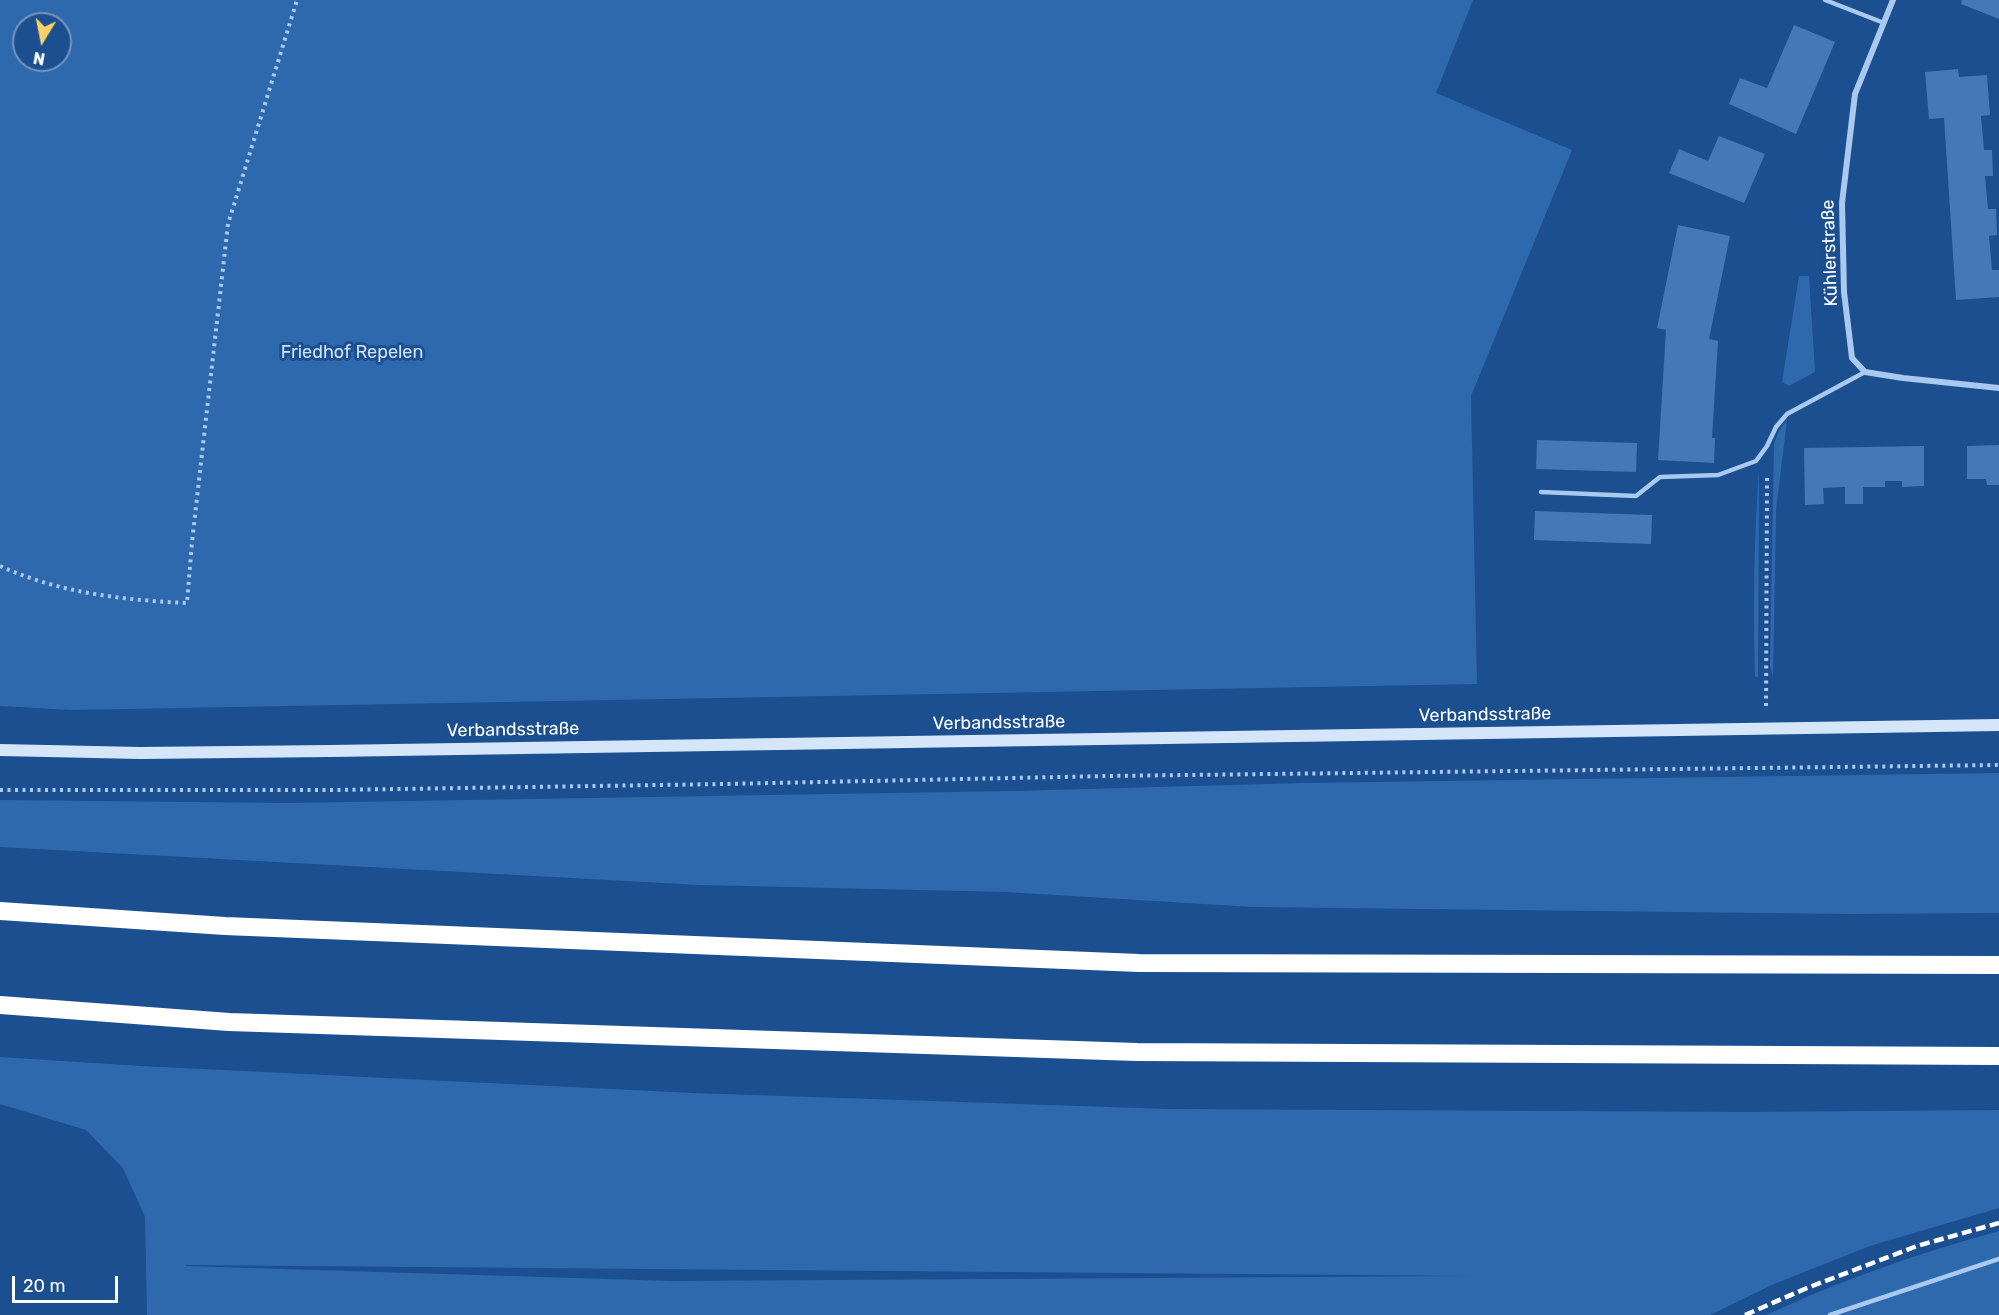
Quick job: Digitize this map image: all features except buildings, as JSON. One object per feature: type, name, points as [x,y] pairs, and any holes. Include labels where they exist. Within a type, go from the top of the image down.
[{"type":"highway","points":[[0,911],[225,926],[1139,963],[1999,964]]},
{"type":"highway","points":[[0,1005],[229,1022],[1125,1052],[1999,1056]]},
{"type":"main road","name":"Verbandsstraße","points":[[0,750],[140,753],[1999,725]]},
{"type":"street","name":"Kühlerstraße","points":[[1865,372],[1852,358],[1844,292],[1842,203],[1855,94],[1893,0]]},
{"type":"street","points":[[1865,372],[1999,388]]},
{"type":"lane","points":[[1825,0],[1884,23]]},
{"type":"lane","points":[[1541,492],[1636,496],[1660,477],[1718,475],[1756,461],[1767,446],[1776,427],[1787,414],[1865,372]]},
{"type":"lane","points":[[1830,1315],[1999,1259]]},
{"type":"path","points":[[0,566],[57,588],[142,601],[187,603],[228,224],[297,0]]},
{"type":"path","points":[[1766,728],[1767,446]]},
{"type":"path","points":[[0,790],[346,789],[1107,776],[1999,765]]},
{"type":"green space","name":"Friedhof Repelen","points":[[0,0],[1473,0],[1436,93],[1572,150],[1471,396],[1477,684],[72,710],[0,706]]},
{"type":"green space","points":[[1799,276],[1809,276],[1815,372],[1789,386],[1782,382]]},
{"type":"green space","points":[[1787,420],[1776,510],[1773,677],[1770,666],[1774,443]]},
{"type":"green space","points":[[1759,470],[1758,677],[1755,677],[1754,574]]},
{"type":"green space","points":[[1999,773],[1999,913],[1849,914],[1253,907],[1006,892],[700,885],[0,847],[0,800],[287,803],[1013,791],[1303,783]]},
{"type":"green space","points":[[0,1057],[693,1093],[1169,1109],[1748,1112],[1999,1110],[1999,1208],[1870,1246],[1774,1284],[1710,1315],[147,1315],[145,1217],[123,1168],[86,1130],[0,1104]],"holes":[[[186,1265],[1473,1276],[672,1281]]]},
{"type":"green space","points":[[1999,1231],[1999,1315],[1766,1315],[1881,1268]]},
{"type":"railway","points":[[1745,1315],[1807,1288],[1917,1246],[1999,1223]]}]
